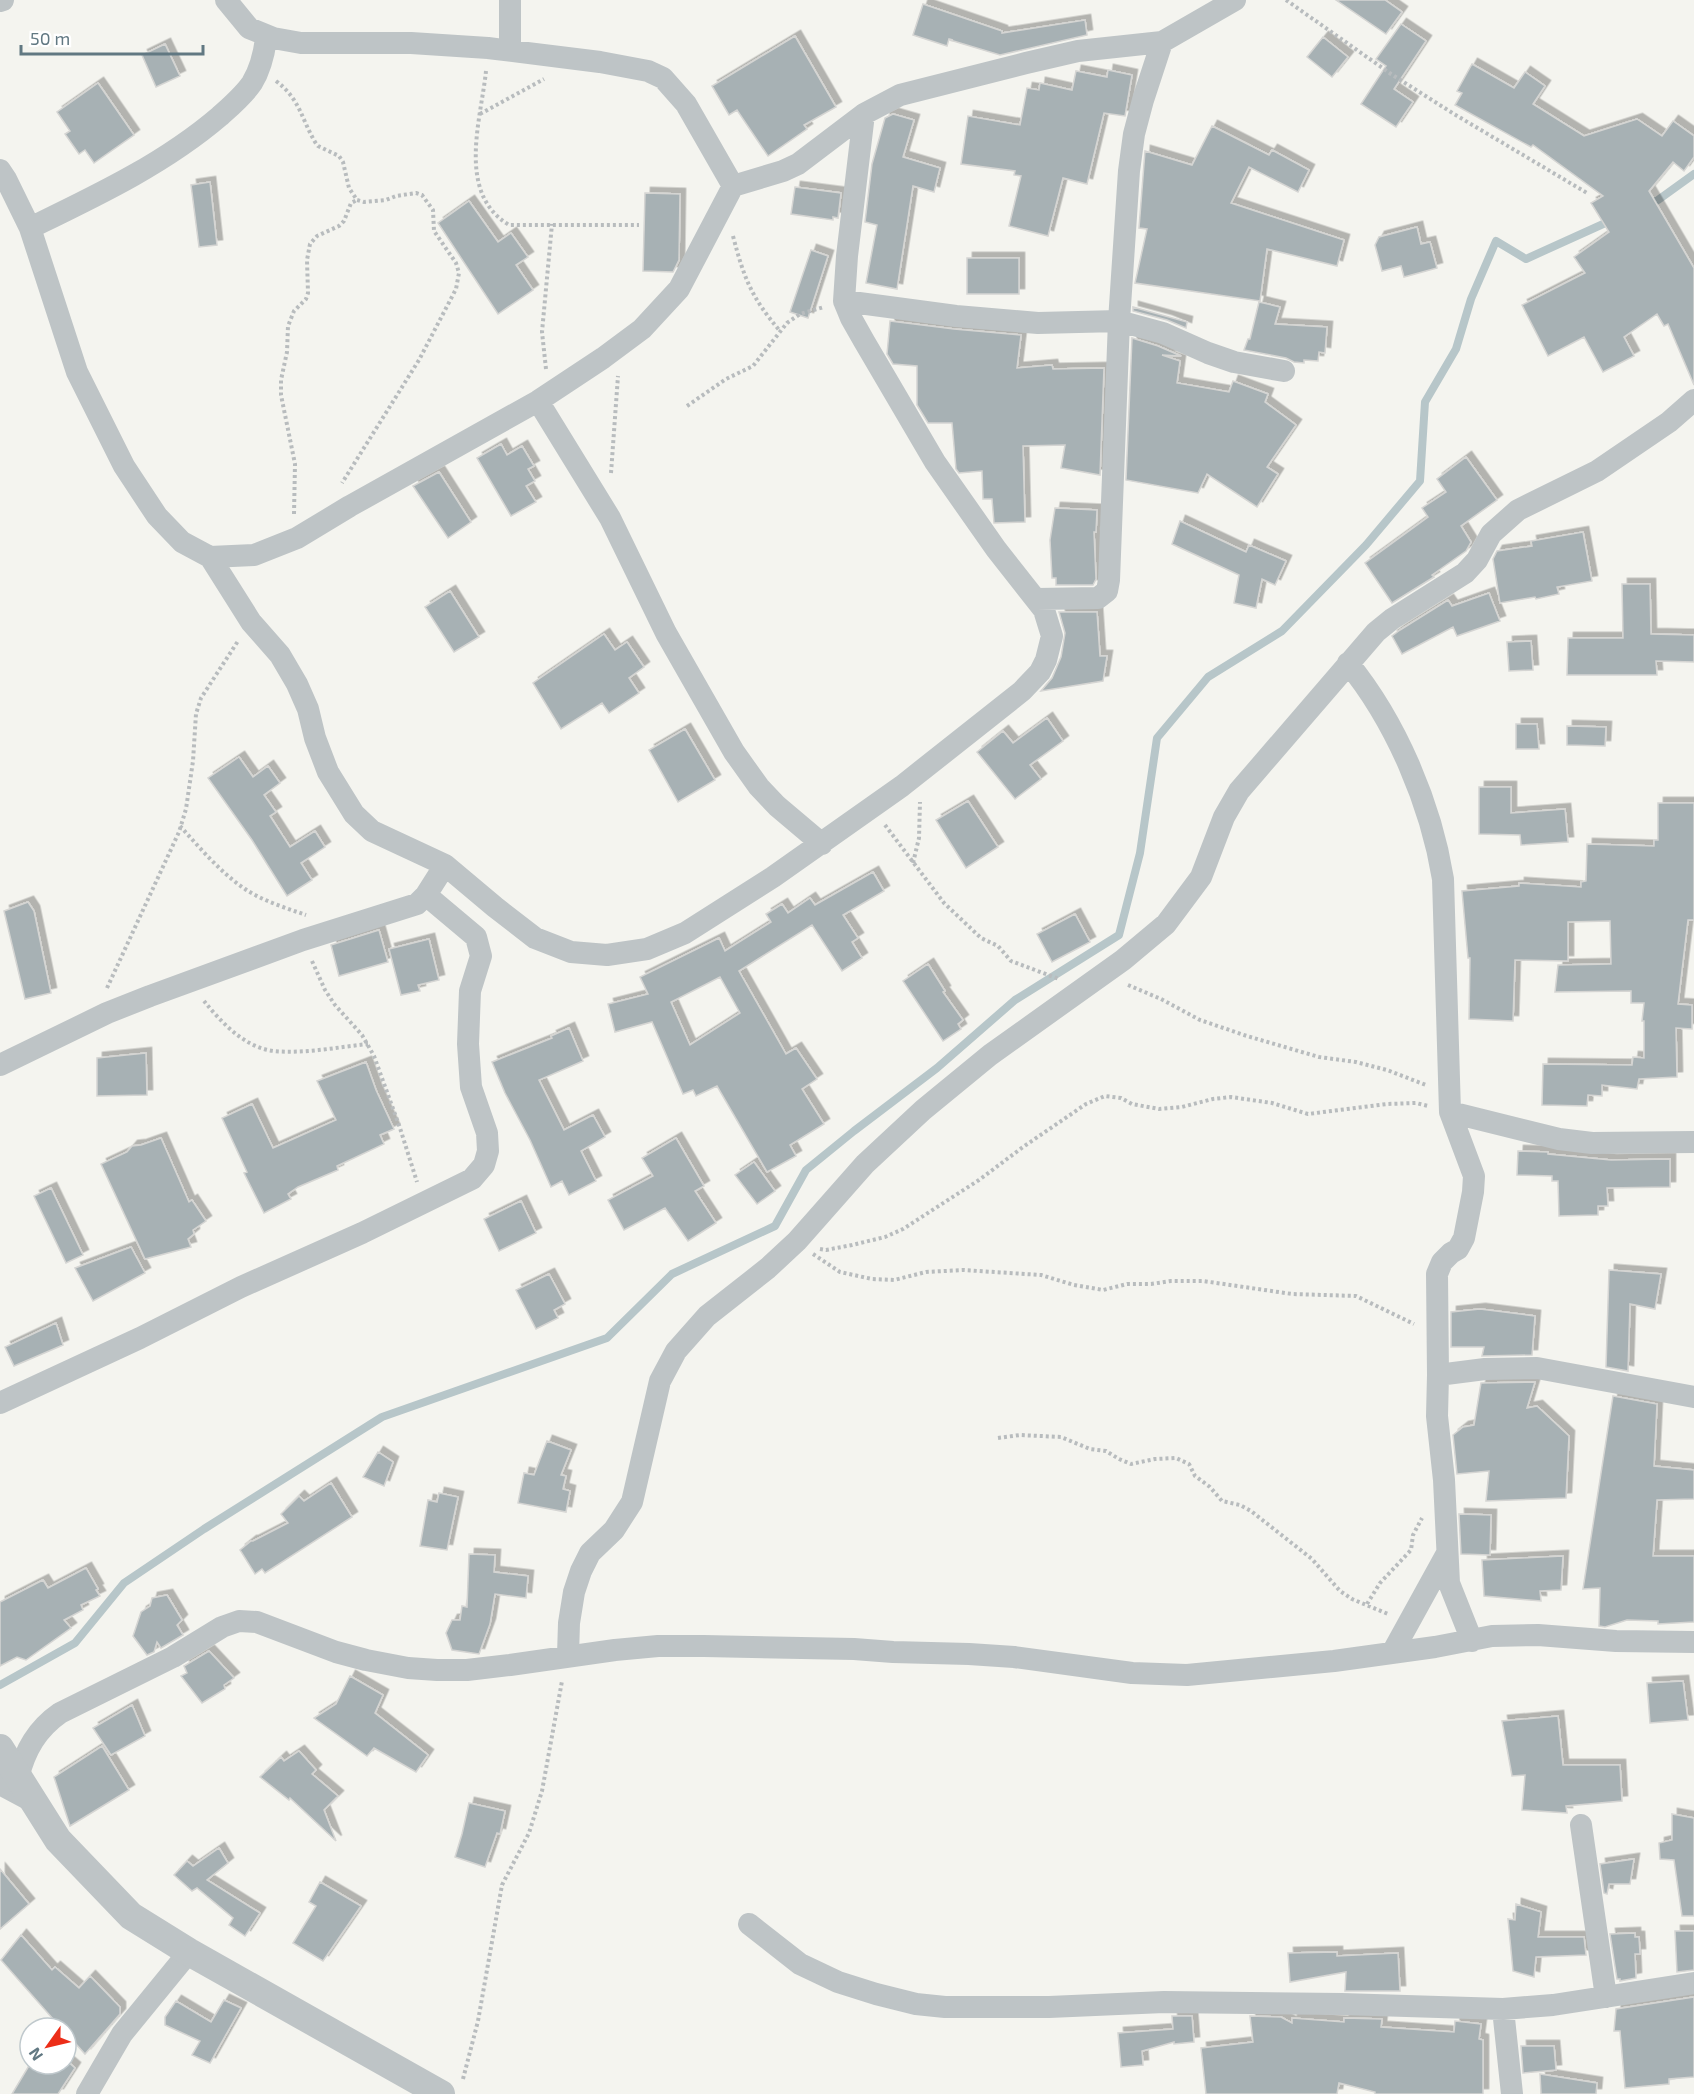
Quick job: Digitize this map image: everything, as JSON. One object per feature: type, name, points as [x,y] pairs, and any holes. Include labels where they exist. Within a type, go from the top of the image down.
[{"type":"street","points":[[226,0],[249,28],[273,38],[301,43],[411,43],[499,49],[648,71],[663,78],[686,104],[729,194]]},
{"type":"street","points":[[499,49],[510,0]]},
{"type":"street","points":[[210,557],[254,555],[289,541],[543,397],[620,345],[642,329],[678,289],[729,194],[798,164],[864,114],[900,95],[1026,63],[1078,51],[1162,42],[1235,0]]},
{"type":"street","points":[[30,228],[137,173],[203,131],[252,83],[263,58],[266,39],[273,38]]},
{"type":"street","points":[[1037,600],[1098,598],[1107,591],[1119,321],[1129,171],[1134,134],[1162,42]]},
{"type":"street","points":[[0,170],[30,228],[78,372],[124,466],[157,516],[182,542],[210,557],[251,622],[280,655],[308,709],[315,738],[328,772],[354,814],[372,831],[445,865],[495,908],[535,938],[571,952],[607,955],[647,949],[685,933],[822,844],[992,717],[1040,672],[1046,660],[1052,636],[1047,618],[1037,600],[1007,564],[935,462],[864,341],[845,302],[847,256],[864,114]]},
{"type":"street","points":[[845,302],[956,316],[1038,323],[1119,321],[1163,333],[1234,362],[1284,371]]},
{"type":"street","points":[[543,397],[608,516],[666,633],[734,752],[759,787],[777,806],[822,844]]},
{"type":"street","points":[[566,1656],[574,1592],[581,1571],[590,1553],[614,1530],[632,1502],[655,1399],[666,1368],[676,1351],[707,1316],[768,1268],[796,1241],[845,1185],[891,1138],[990,1055],[1102,975],[1166,924],[1202,877],[1224,817],[1239,791],[1376,632],[1392,619],[1465,573],[1477,560],[1491,534],[1518,510],[1597,471],[1669,422],[1694,400]]},
{"type":"street","points":[[1348,663],[1367,688],[1393,731],[1419,794],[1439,856],[1443,879],[1450,1112],[1474,1176],[1464,1238],[1458,1249],[1442,1262],[1437,1274],[1437,1416],[1444,1480],[1449,1583],[1472,1641]]},
{"type":"street","points":[[0,1065],[90,1021],[188,981],[341,927],[417,904],[426,895],[445,865]]},
{"type":"street","points":[[0,1404],[241,1287],[422,1204],[472,1179],[484,1166],[488,1151],[487,1133],[471,1087],[468,1054],[470,991],[482,956],[476,937],[426,895]]},
{"type":"street","points":[[1450,1112],[1559,1139],[1592,1143],[1694,1142]]},
{"type":"street","points":[[1438,1375],[1485,1369],[1537,1368],[1694,1397]]},
{"type":"street","points":[[1392,1653],[1446,1555]]},
{"type":"street","points":[[9,1781],[33,1739],[47,1722],[172,1657],[222,1627],[239,1621],[257,1622],[336,1652],[408,1668],[467,1670],[657,1646],[854,1649],[1014,1657],[1132,1673],[1186,1675],[1293,1666],[1472,1641],[1492,1636],[1538,1635],[1616,1641],[1694,1642]]},
{"type":"street","points":[[0,1748],[9,1781],[58,1840],[131,1916],[189,1952],[451,2089]]},
{"type":"street","points":[[1581,1825],[1605,1997]]},
{"type":"street","points":[[749,1924],[800,1964],[838,1982],[916,2004],[945,2007],[1254,2002],[1503,2009],[1553,2005],[1694,1983]]},
{"type":"street","points":[[87,2094],[122,2034],[189,1952]]},
{"type":"street","points":[[1503,2009],[1512,2094]]},
{"type":"path","points":[[1286,0],[1400,80],[1587,194]]},
{"type":"path","points":[[499,49],[480,114],[475,151],[476,175],[485,199],[497,218],[509,225],[639,225]]},
{"type":"path","points":[[480,114],[579,59]]},
{"type":"path","points":[[258,69],[291,93],[318,146],[339,156],[343,162],[349,188],[357,200],[364,202],[416,193],[422,195],[433,210],[434,231],[456,263],[459,279],[450,301],[419,360],[339,489]]},
{"type":"path","points":[[729,194],[747,284],[754,299],[780,331]]},
{"type":"path","points":[[289,541],[296,476],[281,395],[288,326],[294,311],[306,299],[308,293],[307,260],[310,244],[317,236],[339,226],[344,221],[351,203],[357,200]]},
{"type":"path","points":[[543,397],[542,333],[552,225]]},
{"type":"path","points":[[687,406],[726,379],[753,366],[787,323],[800,314],[845,302]]},
{"type":"path","points":[[608,516],[620,345]]},
{"type":"path","points":[[90,1021],[165,864],[186,809],[193,761],[196,714],[201,698],[251,622]]},
{"type":"path","points":[[912,863],[919,838],[923,770]]},
{"type":"path","points":[[872,807],[944,903],[981,938],[998,946],[1011,961],[1058,979],[1072,997]]},
{"type":"path","points":[[180,826],[208,857],[245,889],[273,903],[341,927]]},
{"type":"path","points":[[303,940],[325,990],[368,1044],[374,1056],[400,1128],[422,1204]]},
{"type":"path","points":[[1102,975],[1161,999],[1200,1020],[1246,1036],[1319,1057],[1356,1062],[1387,1070],[1428,1085],[1450,1112]]},
{"type":"path","points":[[188,981],[218,1018],[239,1036],[257,1046],[273,1051],[293,1051],[368,1044]]},
{"type":"path","points":[[796,1241],[826,1250],[885,1237],[903,1229],[979,1180],[1086,1104],[1105,1096],[1121,1098],[1132,1104],[1159,1109],[1232,1097],[1272,1103],[1308,1114],[1387,1104],[1416,1103],[1450,1112]]},
{"type":"path","points":[[796,1241],[840,1272],[872,1279],[894,1280],[926,1272],[963,1270],[1041,1275],[1103,1290],[1126,1284],[1203,1281],[1292,1294],[1356,1296],[1429,1332],[1437,1332]]},
{"type":"path","points":[[998,1438],[1020,1435],[1061,1437],[1090,1449],[1106,1450],[1131,1464],[1168,1458],[1183,1461],[1188,1464],[1195,1476],[1210,1487],[1222,1501],[1240,1505],[1251,1511],[1312,1558],[1340,1591],[1352,1599],[1408,1622]]},
{"type":"path","points":[[1367,1604],[1380,1583],[1411,1550],[1413,1536],[1424,1513]]},
{"type":"path","points":[[451,2089],[478,2021],[502,1885],[529,1833],[542,1791],[566,1656]]},
{"type":"building","points":[[1336,0],[1385,0],[1402,12],[1386,34]]},
{"type":"building","points":[[923,4],[1002,31],[1002,33],[1085,20],[1087,35],[1000,55],[949,39],[947,46],[913,35]]},
{"type":"building","points":[[1401,24],[1426,41],[1394,89],[1413,102],[1396,127],[1361,104],[1386,66],[1376,59]]},
{"type":"building","points":[[795,36],[836,107],[804,125],[807,129],[768,156],[737,110],[729,115],[712,86]]},
{"type":"building","points":[[1323,37],[1348,57],[1332,77],[1307,57]]},
{"type":"building","points":[[165,44],[180,76],[156,87],[142,55]]},
{"type":"building","points":[[1472,64],[1514,88],[1525,72],[1545,86],[1533,104],[1584,136],[1637,119],[1662,136],[1673,121],[1694,136],[1694,157],[1684,171],[1673,162],[1649,191],[1694,268],[1694,385],[1668,324],[1664,326],[1657,314],[1624,337],[1634,356],[1603,372],[1584,337],[1548,356],[1522,305],[1585,273],[1574,257],[1609,232],[1591,203],[1603,196],[1533,145],[1531,147],[1455,105],[1462,93],[1457,91]]},
{"type":"building","points":[[1108,70],[1132,75],[1125,116],[1104,113],[1087,184],[1063,178],[1048,236],[1009,226],[1021,176],[1014,175],[1015,171],[961,164],[968,116],[1020,125],[1027,88],[1039,90],[1040,83],[1072,90],[1076,71],[1107,77]]},
{"type":"building","points":[[98,83],[134,135],[94,163],[85,150],[79,154],[65,134],[70,131],[57,112]]},
{"type":"building","points":[[893,114],[914,120],[903,157],[940,168],[934,192],[913,186],[897,289],[866,283],[877,225],[865,222],[872,164],[885,118]]},
{"type":"building","points":[[1212,126],[1269,155],[1272,150],[1309,170],[1298,192],[1249,167],[1231,203],[1344,240],[1337,266],[1267,249],[1260,301],[1135,283],[1147,229],[1139,228],[1145,151],[1192,165]]},
{"type":"building","points":[[210,182],[217,245],[199,247],[191,185]]},
{"type":"building","points":[[795,187],[841,193],[838,218],[833,217],[833,220],[791,214]]},
{"type":"building","points":[[645,193],[680,194],[679,260],[673,272],[643,271]]},
{"type":"building","points":[[469,201],[498,242],[511,233],[528,257],[516,265],[533,290],[498,314],[438,223]]},
{"type":"building","points":[[1417,227],[1421,244],[1430,242],[1437,268],[1404,277],[1401,266],[1382,271],[1375,245],[1379,237]]},
{"type":"building","points":[[811,250],[828,256],[808,318],[790,312]]},
{"type":"building","points":[[967,258],[1019,258],[1019,294],[967,294]]},
{"type":"building","points":[[1259,302],[1280,307],[1275,324],[1327,327],[1325,353],[1319,352],[1318,361],[1294,362],[1286,358],[1244,350],[1250,339]]},
{"type":"building","points":[[1133,307],[1187,322],[1186,328],[1167,320],[1133,311]]},
{"type":"building","points":[[890,321],[1021,335],[1017,368],[1052,365],[1053,369],[1104,368],[1100,475],[1061,468],[1065,445],[1023,446],[1025,522],[994,523],[992,499],[983,499],[982,471],[959,473],[956,469],[952,423],[928,423],[917,405],[917,366],[893,364],[887,354]]},
{"type":"building","points":[[1132,338],[1181,356],[1162,355],[1180,361],[1177,383],[1229,392],[1233,381],[1268,394],[1265,402],[1296,425],[1267,467],[1278,474],[1257,507],[1207,474],[1198,493],[1126,480]]},
{"type":"building","points":[[501,444],[507,455],[522,446],[534,466],[528,469],[535,481],[526,486],[536,502],[511,516],[477,458]]},
{"type":"building","points":[[1466,457],[1497,500],[1461,526],[1471,542],[1466,551],[1432,575],[1434,577],[1392,603],[1365,563],[1428,517],[1422,508],[1446,492],[1437,479]]},
{"type":"building","points":[[439,472],[471,522],[448,538],[413,486]]},
{"type":"building","points":[[1055,508],[1097,510],[1096,532],[1094,532],[1096,579],[1093,585],[1056,585],[1056,578],[1052,578],[1050,540]]},
{"type":"building","points":[[1180,521],[1246,552],[1249,545],[1286,561],[1275,585],[1262,579],[1256,608],[1234,603],[1239,575],[1172,544]]},
{"type":"building","points":[[1583,532],[1592,581],[1557,587],[1559,594],[1500,603],[1493,559],[1497,551],[1532,546],[1531,541]]},
{"type":"building","points":[[1622,584],[1650,584],[1651,634],[1694,635],[1694,662],[1656,661],[1657,675],[1567,675],[1568,638],[1623,638]]},
{"type":"building","points":[[450,591],[479,637],[454,652],[425,607]]},
{"type":"building","points":[[1489,593],[1500,621],[1457,636],[1453,627],[1402,654],[1392,636],[1400,630],[1448,600],[1452,606]]},
{"type":"building","points":[[1059,612],[1097,612],[1100,656],[1107,656],[1103,681],[1041,691],[1052,678],[1061,657],[1065,633]]},
{"type":"building","points":[[604,634],[615,650],[627,642],[644,667],[629,678],[639,693],[609,713],[602,703],[561,729],[533,683]]},
{"type":"building","points":[[1531,641],[1533,670],[1509,671],[1507,642]]},
{"type":"building","points":[[1047,718],[1063,741],[1030,765],[1041,779],[1015,799],[977,752],[1003,731],[1013,743]]},
{"type":"building","points":[[1516,724],[1537,724],[1539,749],[1516,749]]},
{"type":"building","points":[[1567,726],[1606,727],[1605,746],[1567,745]]},
{"type":"building","points":[[685,729],[715,780],[678,802],[649,750]]},
{"type":"building","points":[[239,757],[253,777],[268,766],[280,783],[264,795],[276,812],[270,816],[290,847],[315,831],[325,847],[301,863],[312,880],[287,896],[252,840],[208,778]]},
{"type":"building","points":[[1479,787],[1511,787],[1511,813],[1565,809],[1568,842],[1521,845],[1520,835],[1479,834]]},
{"type":"building","points":[[968,801],[998,847],[966,868],[936,820]]},
{"type":"building","points":[[1658,803],[1694,803],[1694,920],[1688,920],[1678,1004],[1692,1005],[1692,1029],[1676,1028],[1677,1077],[1639,1079],[1637,1089],[1602,1085],[1602,1096],[1588,1095],[1587,1106],[1542,1105],[1543,1064],[1632,1065],[1633,1057],[1644,1058],[1644,1021],[1642,1021],[1644,1003],[1631,1003],[1631,991],[1555,992],[1558,965],[1611,964],[1610,921],[1568,922],[1568,961],[1515,960],[1513,1021],[1469,1019],[1470,958],[1468,958],[1462,891],[1519,886],[1519,883],[1581,887],[1581,882],[1586,881],[1587,844],[1654,846],[1654,840],[1658,840]]},
{"type":"building","points":[[873,872],[884,891],[843,915],[858,938],[852,942],[862,958],[842,971],[812,925],[739,971],[786,1054],[796,1048],[817,1079],[802,1089],[824,1124],[790,1145],[796,1156],[767,1172],[717,1086],[696,1096],[693,1090],[683,1094],[652,1022],[615,1032],[608,1004],[648,994],[640,977],[719,938],[725,951],[771,922],[766,914],[782,904],[788,913],[810,898],[815,905]],"holes":[[[720,977],[740,1013],[690,1045],[671,1002]]]},
{"type":"building","points":[[28,902],[34,911],[51,993],[25,999],[4,911]]},
{"type":"building","points":[[1075,914],[1090,942],[1052,962],[1037,934]]},
{"type":"building","points":[[379,930],[388,962],[339,976],[331,945]]},
{"type":"building","points":[[429,939],[439,980],[418,985],[420,991],[401,995],[389,949]]},
{"type":"building","points":[[928,964],[945,991],[943,992],[963,1020],[958,1024],[961,1029],[943,1041],[903,981]]},
{"type":"building","points":[[569,1028],[583,1061],[539,1080],[564,1130],[593,1115],[605,1137],[581,1151],[596,1181],[569,1195],[562,1181],[551,1187],[492,1062],[552,1038],[551,1036]]},
{"type":"building","points":[[146,1053],[147,1095],[97,1096],[97,1058]]},
{"type":"building","points":[[366,1062],[394,1129],[380,1135],[384,1144],[337,1166],[338,1170],[298,1187],[288,1194],[291,1199],[264,1213],[244,1173],[247,1172],[222,1118],[252,1104],[273,1148],[336,1120],[317,1081]]},
{"type":"building","points":[[161,1138],[189,1202],[192,1200],[206,1221],[193,1230],[194,1234],[188,1239],[191,1247],[145,1259],[101,1164],[127,1152],[132,1146]]},
{"type":"building","points":[[676,1138],[704,1186],[695,1191],[716,1223],[688,1241],[665,1208],[624,1230],[608,1200],[653,1176],[642,1158]]},
{"type":"building","points":[[1518,1151],[1548,1152],[1548,1154],[1611,1160],[1670,1159],[1670,1187],[1607,1188],[1608,1206],[1598,1206],[1598,1215],[1559,1216],[1558,1181],[1552,1181],[1552,1176],[1517,1175]]},
{"type":"building","points":[[754,1162],[775,1191],[757,1204],[735,1175]]},
{"type":"building","points":[[51,1188],[83,1255],[66,1263],[34,1196]]},
{"type":"building","points":[[521,1201],[536,1233],[499,1251],[484,1219]]},
{"type":"building","points":[[131,1247],[145,1273],[93,1301],[75,1268]]},
{"type":"building","points":[[1609,1270],[1661,1274],[1655,1309],[1630,1304],[1628,1371],[1606,1367]]},
{"type":"building","points":[[549,1274],[565,1304],[554,1310],[558,1318],[536,1329],[516,1290]]},
{"type":"building","points":[[1480,1309],[1535,1316],[1532,1355],[1482,1356],[1484,1347],[1451,1347],[1451,1312]]},
{"type":"building","points":[[56,1323],[63,1345],[14,1366],[5,1347]]},
{"type":"building","points":[[1535,1382],[1527,1408],[1537,1406],[1569,1436],[1566,1498],[1486,1501],[1489,1471],[1457,1474],[1453,1435],[1463,1427],[1474,1425],[1481,1383]]},
{"type":"building","points":[[1613,1396],[1657,1404],[1654,1466],[1694,1470],[1694,1499],[1657,1500],[1653,1556],[1694,1556],[1694,1622],[1658,1624],[1658,1621],[1627,1620],[1605,1627],[1599,1626],[1600,1588],[1583,1589]]},
{"type":"building","points":[[547,1441],[571,1450],[561,1475],[566,1476],[563,1489],[570,1491],[566,1512],[518,1503],[524,1473],[534,1475]]},
{"type":"building","points":[[378,1452],[393,1462],[384,1486],[363,1477]]},
{"type":"building","points":[[331,1483],[352,1517],[265,1573],[262,1569],[255,1574],[240,1550],[251,1541],[288,1523],[281,1514],[299,1496],[304,1501]]},
{"type":"building","points":[[439,1493],[458,1497],[447,1550],[420,1546],[428,1500],[437,1502]]},
{"type":"building","points":[[1459,1514],[1491,1515],[1490,1555],[1461,1554]]},
{"type":"building","points":[[469,1554],[495,1555],[494,1572],[528,1576],[526,1598],[495,1594],[490,1624],[479,1654],[452,1650],[446,1633],[452,1620],[460,1620],[462,1606],[467,1607]]},
{"type":"building","points":[[1563,1556],[1561,1590],[1540,1591],[1541,1601],[1484,1596],[1482,1560]]},
{"type":"building","points":[[86,1568],[100,1596],[81,1605],[83,1610],[64,1620],[71,1628],[26,1660],[17,1657],[0,1666],[0,1602],[43,1580],[48,1588]]},
{"type":"building","points":[[167,1595],[182,1620],[177,1625],[183,1635],[161,1648],[157,1642],[154,1652],[147,1655],[133,1636],[141,1612],[150,1606],[152,1598]]},
{"type":"building","points":[[209,1651],[234,1678],[224,1685],[225,1689],[202,1703],[181,1676],[187,1673],[184,1666]]},
{"type":"building","points":[[350,1676],[383,1695],[375,1713],[428,1755],[416,1772],[374,1748],[367,1756],[314,1718],[336,1704]]},
{"type":"building","points":[[1683,1681],[1688,1720],[1650,1723],[1647,1683]]},
{"type":"building","points":[[132,1705],[145,1736],[111,1755],[93,1728]]},
{"type":"building","points":[[1558,1716],[1563,1765],[1620,1765],[1622,1801],[1566,1806],[1567,1813],[1522,1810],[1525,1775],[1512,1776],[1502,1721]]},
{"type":"building","points":[[102,1746],[129,1790],[70,1826],[54,1777]]},
{"type":"building","points":[[299,1751],[316,1770],[312,1774],[338,1796],[324,1810],[336,1841],[290,1798],[289,1800],[260,1777],[281,1757],[284,1761]]},
{"type":"building","points":[[469,1803],[505,1811],[500,1834],[497,1833],[485,1867],[455,1857]]},
{"type":"building","points":[[1672,1814],[1694,1818],[1694,1916],[1682,1916],[1674,1860],[1660,1859],[1659,1843],[1672,1840]]},
{"type":"building","points":[[219,1848],[228,1863],[207,1880],[260,1913],[245,1936],[229,1925],[233,1918],[197,1888],[192,1891],[174,1875],[187,1861],[193,1866]]},
{"type":"building","points":[[1634,1859],[1630,1884],[1609,1884],[1607,1894],[1604,1893],[1600,1864]]},
{"type":"building","points":[[0,1869],[29,1904],[0,1929]]},
{"type":"building","points":[[320,1882],[361,1906],[323,1961],[293,1943],[316,1906],[309,1902]]},
{"type":"building","points":[[1516,1904],[1541,1912],[1538,1937],[1584,1937],[1586,1955],[1536,1957],[1534,1977],[1513,1971],[1508,1919],[1515,1920]]},
{"type":"building","points":[[1675,1931],[1694,1931],[1694,1970],[1677,1972]]},
{"type":"building","points":[[1635,1933],[1635,1937],[1639,1937],[1640,1954],[1635,1954],[1636,1978],[1620,1981],[1617,1979],[1610,1934]]},
{"type":"building","points":[[21,1935],[52,1970],[55,1967],[79,1988],[90,1976],[120,2007],[120,2014],[85,2054],[78,2046],[78,2016],[50,2016],[1,1960]]},
{"type":"building","points":[[1337,1952],[1337,1956],[1398,1953],[1400,1991],[1345,1991],[1346,1972],[1290,1982],[1288,1953]]},
{"type":"building","points":[[1694,1997],[1694,2077],[1669,2079],[1669,2084],[1625,2088],[1620,2031],[1614,2031],[1616,2009]]},
{"type":"building","points":[[224,2000],[241,2008],[210,2063],[192,2055],[200,2041],[165,2025],[165,2017],[176,2001],[211,2022]]},
{"type":"building","points":[[1172,2016],[1192,2016],[1194,2042],[1174,2044],[1174,2042],[1142,2051],[1143,2065],[1121,2067],[1118,2033],[1173,2029]]},
{"type":"building","points":[[1250,2016],[1281,2017],[1292,2023],[1292,2018],[1344,2022],[1344,2018],[1382,2019],[1381,2027],[1454,2032],[1455,2021],[1481,2024],[1479,2039],[1483,2040],[1483,2094],[1375,2094],[1375,2092],[1339,2083],[1337,2094],[1206,2094],[1201,2048],[1253,2042]]},
{"type":"building","points":[[1521,2046],[1554,2046],[1556,2070],[1523,2073]]},
{"type":"building","points":[[1540,2074],[1597,2083],[1596,2094],[1541,2094]]},
{"type":"building","points":[[23,2076],[70,2076],[58,2094],[12,2094]]},
{"type":"waterway","points":[[1648,205],[1694,174]]},
{"type":"waterway","points":[[0,1685],[75,1643],[124,1583],[204,1529],[382,1417],[607,1338],[672,1274],[775,1226],[806,1170],[937,1068],[1015,1000],[1119,935],[1140,853],[1157,738],[1208,677],[1282,631],[1366,545],[1420,481],[1425,402],[1456,349],[1471,299],[1496,241],[1526,259],[1612,220]]}]
